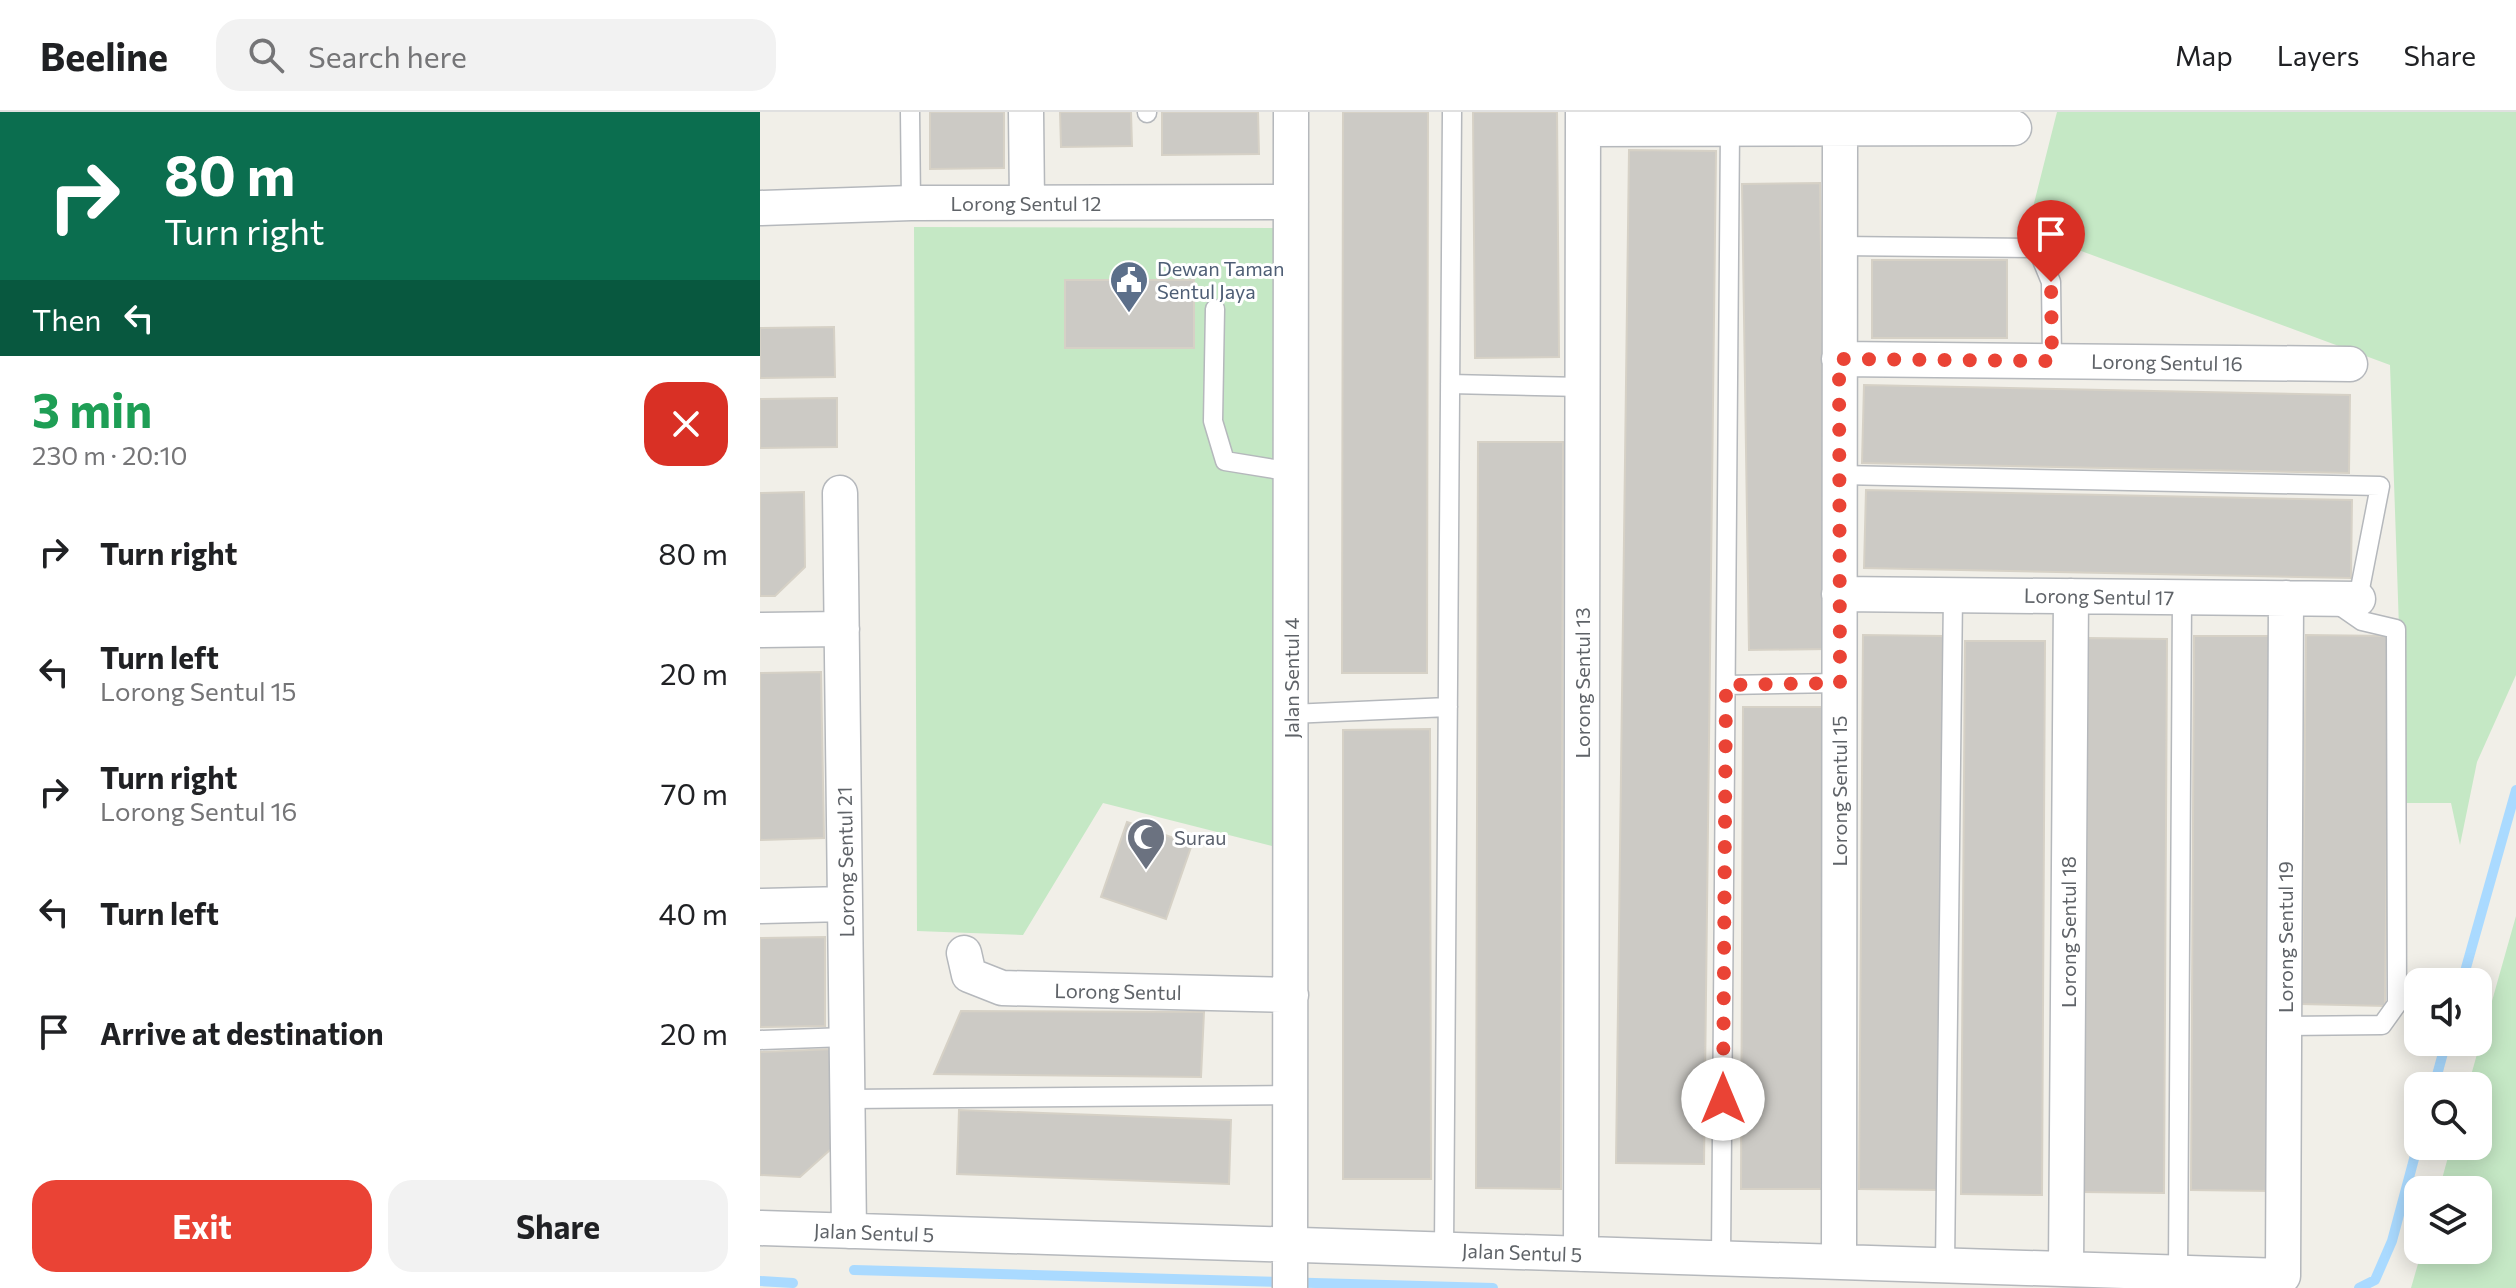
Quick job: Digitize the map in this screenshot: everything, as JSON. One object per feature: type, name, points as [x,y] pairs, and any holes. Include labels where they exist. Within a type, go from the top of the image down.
[{"type":"street","points":[[1026,112],[1027,202]]},
{"type":"street","name":"Jalan Sentul 4","points":[[1291,112],[1291,1267]]},
{"type":"street","points":[[1583,120],[1730,129],[1840,128],[2016,120]]},
{"type":"street","name":"Lorong Sentul 13","points":[[1581,1254],[1583,120]]},
{"type":"street","name":"Lorong Sentul 15","points":[[1839,1262],[1840,128]]},
{"type":"street","name":"Lorong Sentul 12","points":[[760,208],[911,203],[1291,202]]},
{"type":"street","name":"Lorong Sentul 16","points":[[1839,359],[2350,364]]},
{"type":"street","name":"Lorong Sentul 21","points":[[840,493],[849,1231]]},
{"type":"street","name":"Lorong Sentul 17","points":[[1839,594],[2344,599]]},
{"type":"street","name":"Lorong Sentul 18","points":[[2066,1269],[2071,596]]},
{"type":"street","name":"Lorong Sentul 19","points":[[2283,1276],[2286,598]]},
{"type":"street","points":[[760,630],[842,629]]},
{"type":"street","points":[[760,906],[845,904]]},
{"type":"street","name":"Lorong Sentul","points":[[964,953],[969,975],[1002,988],[1291,995]]},
{"type":"street","name":"Jalan Sentul 5","points":[[760,1228],[849,1231],[1291,1267],[1444,1250],[2283,1276]]},
{"type":"lane","points":[[910,112],[911,203]]},
{"type":"lane","points":[[1444,1250],[1452,112]]},
{"type":"lane","points":[[1721,1258],[1730,129]]},
{"type":"lane","points":[[1839,246],[2037,248],[2051,282],[2052,361]]},
{"type":"lane","points":[[1215,309],[1213,421],[1225,461],[1292,472]]},
{"type":"lane","points":[[1450,384],[1582,387]]},
{"type":"lane","points":[[1840,475],[2380,486],[2344,599],[2362,621],[2396,629],[2397,1004],[2382,1025],[2284,1026]]},
{"type":"lane","points":[[1945,1265],[1953,594]]},
{"type":"lane","points":[[2178,1272],[2182,597]]},
{"type":"lane","points":[[1726,685],[1840,683]]},
{"type":"lane","points":[[1291,714],[1448,707]]},
{"type":"lane","points":[[760,1040],[846,1037]]},
{"type":"lane","points":[[848,1099],[1291,1095]]},
{"type":"green space","points":[[2057,112],[2516,112],[2516,675],[2477,762],[2460,845],[2451,803],[2405,803],[2390,365],[2027,231]]},
{"type":"green space","points":[[914,227],[1280,228],[1272,846],[1103,803],[1023,935],[917,931]]},
{"type":"green space","points":[[2516,916],[2516,1288],[2411,1288],[2418,1264],[2492,1264],[2492,1176],[2443,1176],[2447,1160],[2492,1160],[2492,1072],[2472,1072],[2476,1056],[2492,1056],[2492,1001]]},
{"type":"building","points":[[930,112],[1004,112],[1004,168],[930,169]]},
{"type":"building","points":[[1060,112],[1131,112],[1132,146],[1061,147]]},
{"type":"building","points":[[1162,112],[1258,112],[1259,154],[1162,155]]},
{"type":"building","points":[[1343,112],[1428,112],[1427,673],[1342,673]]},
{"type":"building","points":[[1473,112],[1557,112],[1559,357],[1475,358]]},
{"type":"building","points":[[1629,150],[1716,151],[1704,1164],[1616,1163]]},
{"type":"building","points":[[1820,183],[1827,649],[1749,650],[1742,184]]},
{"type":"building","points":[[1872,260],[2007,260],[2007,338],[1872,338]]},
{"type":"building","name":"Dewan Taman Sentul Jaya","points":[[1065,280],[1194,280],[1194,348],[1065,348]]},
{"type":"building","points":[[834,327],[835,377],[760,378],[760,328]]},
{"type":"building","points":[[1864,385],[2350,395],[2349,473],[1862,463]]},
{"type":"building","points":[[837,398],[837,447],[760,448],[760,399]]},
{"type":"building","points":[[1478,442],[1563,442],[1561,1189],[1476,1188]]},
{"type":"building","points":[[1866,490],[2352,500],[2351,578],[1864,568]]},
{"type":"building","points":[[804,492],[805,567],[775,596],[760,596],[760,493]]},
{"type":"building","points":[[1863,635],[1943,636],[1940,1190],[1859,1189]]},
{"type":"building","points":[[2306,635],[2389,636],[2385,1006],[2302,1004]]},
{"type":"building","points":[[2194,636],[2275,636],[2271,1191],[2191,1190]]},
{"type":"building","points":[[2088,638],[2167,639],[2164,1193],[2084,1192]]},
{"type":"building","points":[[1965,641],[2045,641],[2042,1195],[1961,1194]]},
{"type":"building","points":[[821,672],[824,838],[760,840],[760,673]]},
{"type":"building","points":[[1743,707],[1823,707],[1821,1189],[1741,1189]]},
{"type":"building","points":[[1430,729],[1431,1179],[1343,1179],[1343,730]]},
{"type":"building","name":"Surau","points":[[1127,822],[1192,844],[1166,919],[1101,897]]},
{"type":"building","points":[[825,937],[825,1026],[760,1027],[760,938]]},
{"type":"building","points":[[961,1011],[1204,1012],[1201,1077],[934,1074]]},
{"type":"building","points":[[833,1049],[831,1149],[800,1177],[760,1175],[760,1052]]},
{"type":"building","points":[[959,1110],[1231,1120],[1229,1184],[957,1174]]},
{"type":"waterway","points":[[2466,968],[2516,790]]},
{"type":"waterway","points":[[2438,1072],[2442,1056]]},
{"type":"waterway","points":[[2359,1288],[2375,1280],[2392,1241],[2414,1160]]},
{"type":"waterway","points":[[854,1270],[1493,1288]]},
{"type":"waterway","points":[[760,1281],[793,1283]]},
{"type":"place","name":"Dewan Taman Sentul Jaya","points":[[1129,314]]},
{"type":"place","name":"Surau","points":[[1146,871]]},
{"type":"route","points":[[1723,1099],[1726,685],[1840,683],[1839,359],[2052,361],[2051,282]]}]
